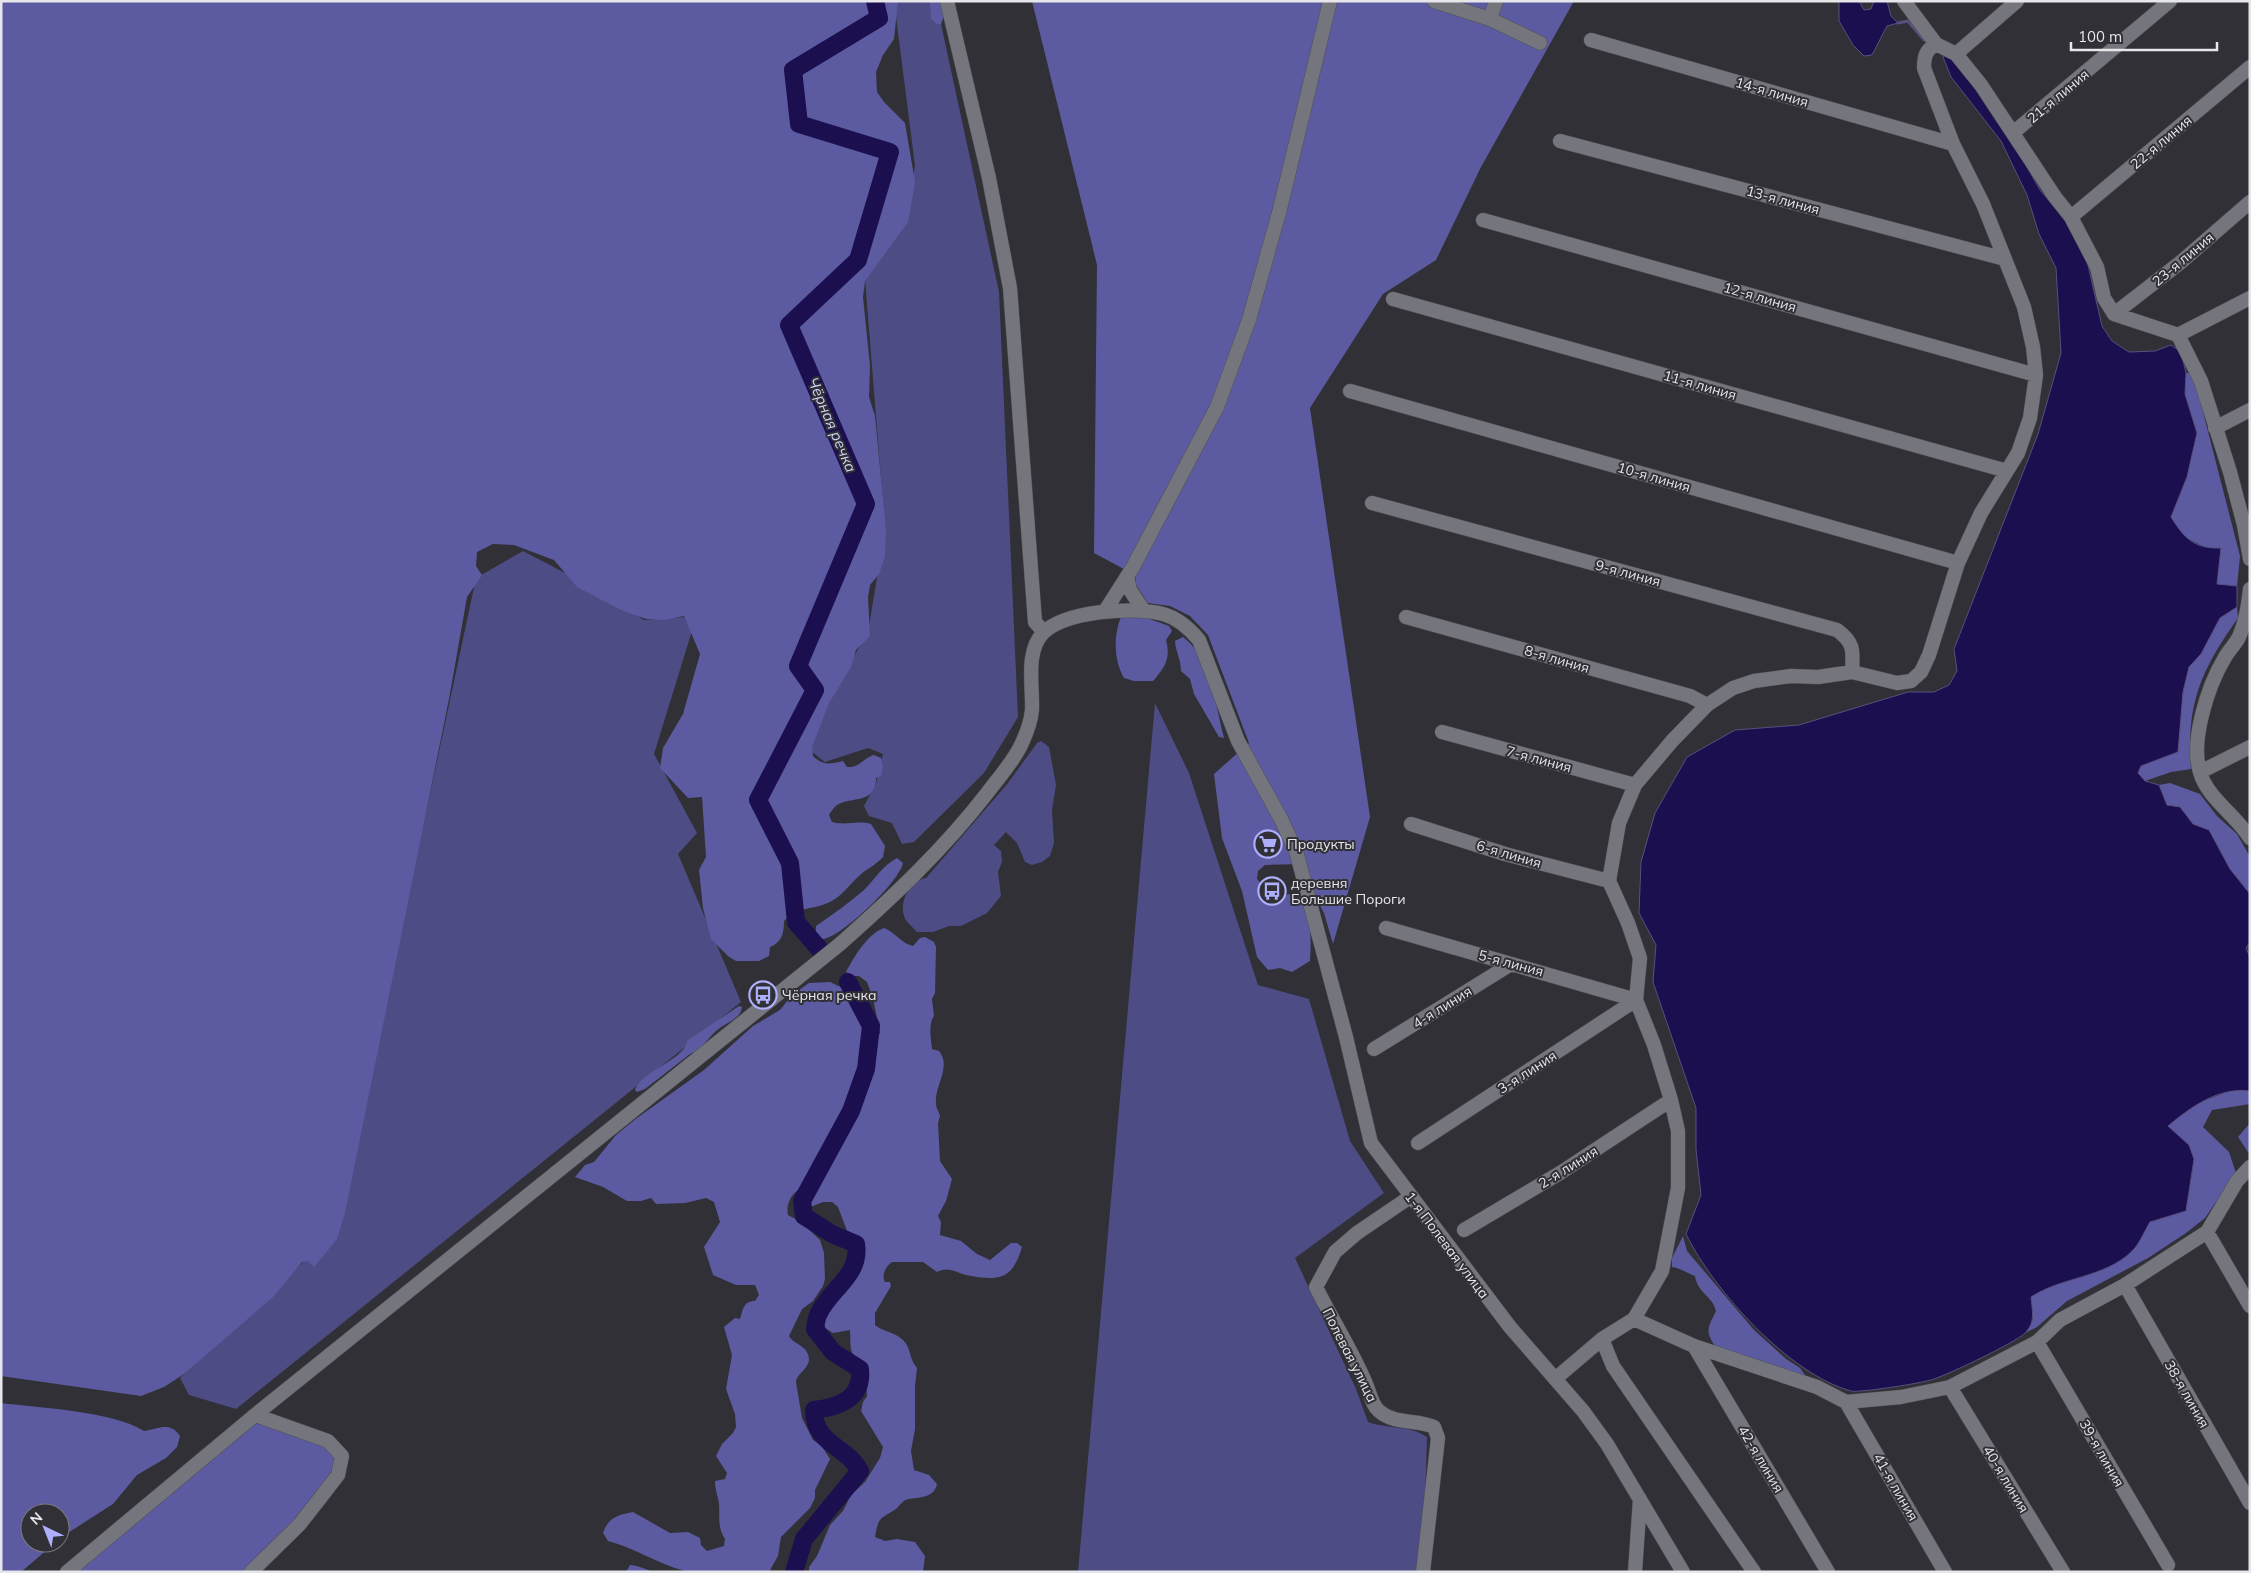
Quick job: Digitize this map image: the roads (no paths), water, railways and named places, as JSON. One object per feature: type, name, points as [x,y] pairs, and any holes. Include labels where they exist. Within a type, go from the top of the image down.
[{"type":"street","points":[[67,1572],[255,1416],[840,944],[886,904],[924,866],[972,812],[1011,762],[1022,744],[1030,725],[1032,710],[1034,648],[1044,632],[1035,622],[1010,288],[989,178],[947,1]]},
{"type":"street","points":[[1105,611],[1127,576],[1217,406],[1249,320],[1280,209],[1330,1]]},
{"type":"street","points":[[1434,1],[1490,19],[1540,43]]},
{"type":"street","points":[[1490,19],[1496,1]]},
{"type":"street","points":[[1904,1],[1936,44],[1956,54],[1981,85],[2014,132],[2034,167],[2071,217],[2097,267],[2104,298],[2114,314],[2178,335],[2201,381],[2247,523],[2250,558]]},
{"type":"street","points":[[1956,54],[2018,1]]},
{"type":"street","name":"21-я линия","points":[[2014,132],[2170,1]]},
{"type":"street","name":"14-я линия","points":[[1591,40],[1953,144]]},
{"type":"street","points":[[1555,1379],[1602,1339],[1634,1319],[1662,1270],[1678,1188],[1678,1132],[1671,1100],[1654,1045],[1636,1000],[1640,958],[1628,922],[1609,881],[1619,823],[1635,785],[1672,741],[1707,705],[1733,688],[1754,681],[1790,676],[1818,677],[1852,672],[1897,682],[1911,681],[1921,672],[1929,655],[1958,562],[1981,513],[2018,453],[2030,418],[2036,375],[2034,348],[2024,307],[1983,204],[1953,144],[1924,68],[1924,56],[1929,48],[1936,44]]},
{"type":"street","name":"22-я линия","points":[[2071,217],[2250,67]]},
{"type":"street","name":"13-я линия","points":[[1560,141],[2005,260]]},
{"type":"street","name":"23-я линия","points":[[2114,314],[2181,262],[2250,202]]},
{"type":"street","name":"12-я линия","points":[[1483,220],[2036,375]]},
{"type":"street","points":[[2178,335],[2250,298]]},
{"type":"street","name":"11-я линия","points":[[1393,299],[2007,471]]},
{"type":"street","name":"10-я линия","points":[[1350,391],[1958,562]]},
{"type":"street","points":[[2215,428],[2250,410]]},
{"type":"street","name":"9-я линия","points":[[1372,503],[1837,630],[1847,637],[1853,649],[1852,672]]},
{"type":"street","points":[[1127,576],[1130,590],[1144,611]]},
{"type":"street","points":[[2250,589],[2244,636],[2225,657],[2212,682],[2196,746],[2200,772],[2207,787],[2250,838]]},
{"type":"street","name":"1-я Полевая улица","points":[[1044,632],[1060,622],[1105,611],[1144,611],[1174,618],[1199,640],[1232,727],[1282,819],[1300,867],[1346,1037],[1371,1143],[1510,1328],[1583,1411],[1607,1444],[1682,1572]]},
{"type":"street","name":"8-я линия","points":[[1406,617],[1690,696],[1707,705]]},
{"type":"street","name":"7-я линия","points":[[1442,732],[1635,785]]},
{"type":"street","points":[[2200,772],[2250,747]]},
{"type":"street","name":"6-я линия","points":[[1411,824],[1505,854],[1609,881]]},
{"type":"street","name":"5-я линия","points":[[1386,928],[1636,1000]]},
{"type":"street","name":"4-я линия","points":[[1374,1050],[1511,964]]},
{"type":"street","name":"3-я линия","points":[[1418,1143],[1636,1000]]},
{"type":"street","name":"2-я линия","points":[[1464,1230],[1560,1173],[1671,1100]]},
{"type":"street","points":[[1634,1319],[1694,1346],[1817,1387],[1846,1402],[1901,1397],[1950,1387],[2037,1342],[2060,1320],[2125,1285],[2207,1232],[2237,1181],[2250,1167]]},
{"type":"street","name":"Полевая улица","points":[[1410,1197],[1357,1233],[1335,1252],[1316,1287],[1360,1368],[1375,1405],[1380,1412],[1396,1420],[1426,1424],[1434,1428],[1438,1438],[1424,1572]]},
{"type":"street","points":[[2207,1232],[2250,1306]]},
{"type":"street","name":"38-я линия","points":[[2125,1285],[2250,1502]]},
{"type":"street","points":[[1602,1339],[1613,1366],[1754,1572]]},
{"type":"street","name":"39-я линия","points":[[2037,1342],[2168,1565]]},
{"type":"street","name":"42-я линия","points":[[1694,1346],[1828,1572]]},
{"type":"street","name":"40-я линия","points":[[1950,1387],[2063,1572]]},
{"type":"street","name":"41-я линия","points":[[1846,1402],[1945,1572]]},
{"type":"street","points":[[251,1572],[299,1525],[338,1475],[342,1456],[328,1441],[255,1416]]},
{"type":"street","points":[[1635,1572],[1640,1499]]},
{"type":"waterway","name":"Чёрная речка","points":[[821,951],[796,922],[790,863],[758,800],[815,690],[798,666],[866,504],[789,325],[858,260],[890,152],[799,124],[793,70],[879,18],[875,1]]},
{"type":"waterway","points":[[1898,23],[1908,21],[1924,40]]},
{"type":"waterway","name":"Чёрная речка","points":[[794,1572],[804,1539],[860,1471],[847,1456],[819,1431],[815,1422],[814,1410],[824,1409],[841,1403],[854,1394],[858,1387],[860,1369],[833,1352],[815,1329],[817,1317],[824,1304],[850,1273],[856,1255],[856,1244],[832,1234],[804,1216],[802,1201],[851,1111],[866,1069],[871,1026],[848,982]]},
{"type":"place","name":"Продукты","points":[[1268,844]]},
{"type":"place","name":"деревня Большие Пороги","points":[[1272,891]]},
{"type":"place","name":"Чёрная речка","points":[[763,995]]}]
